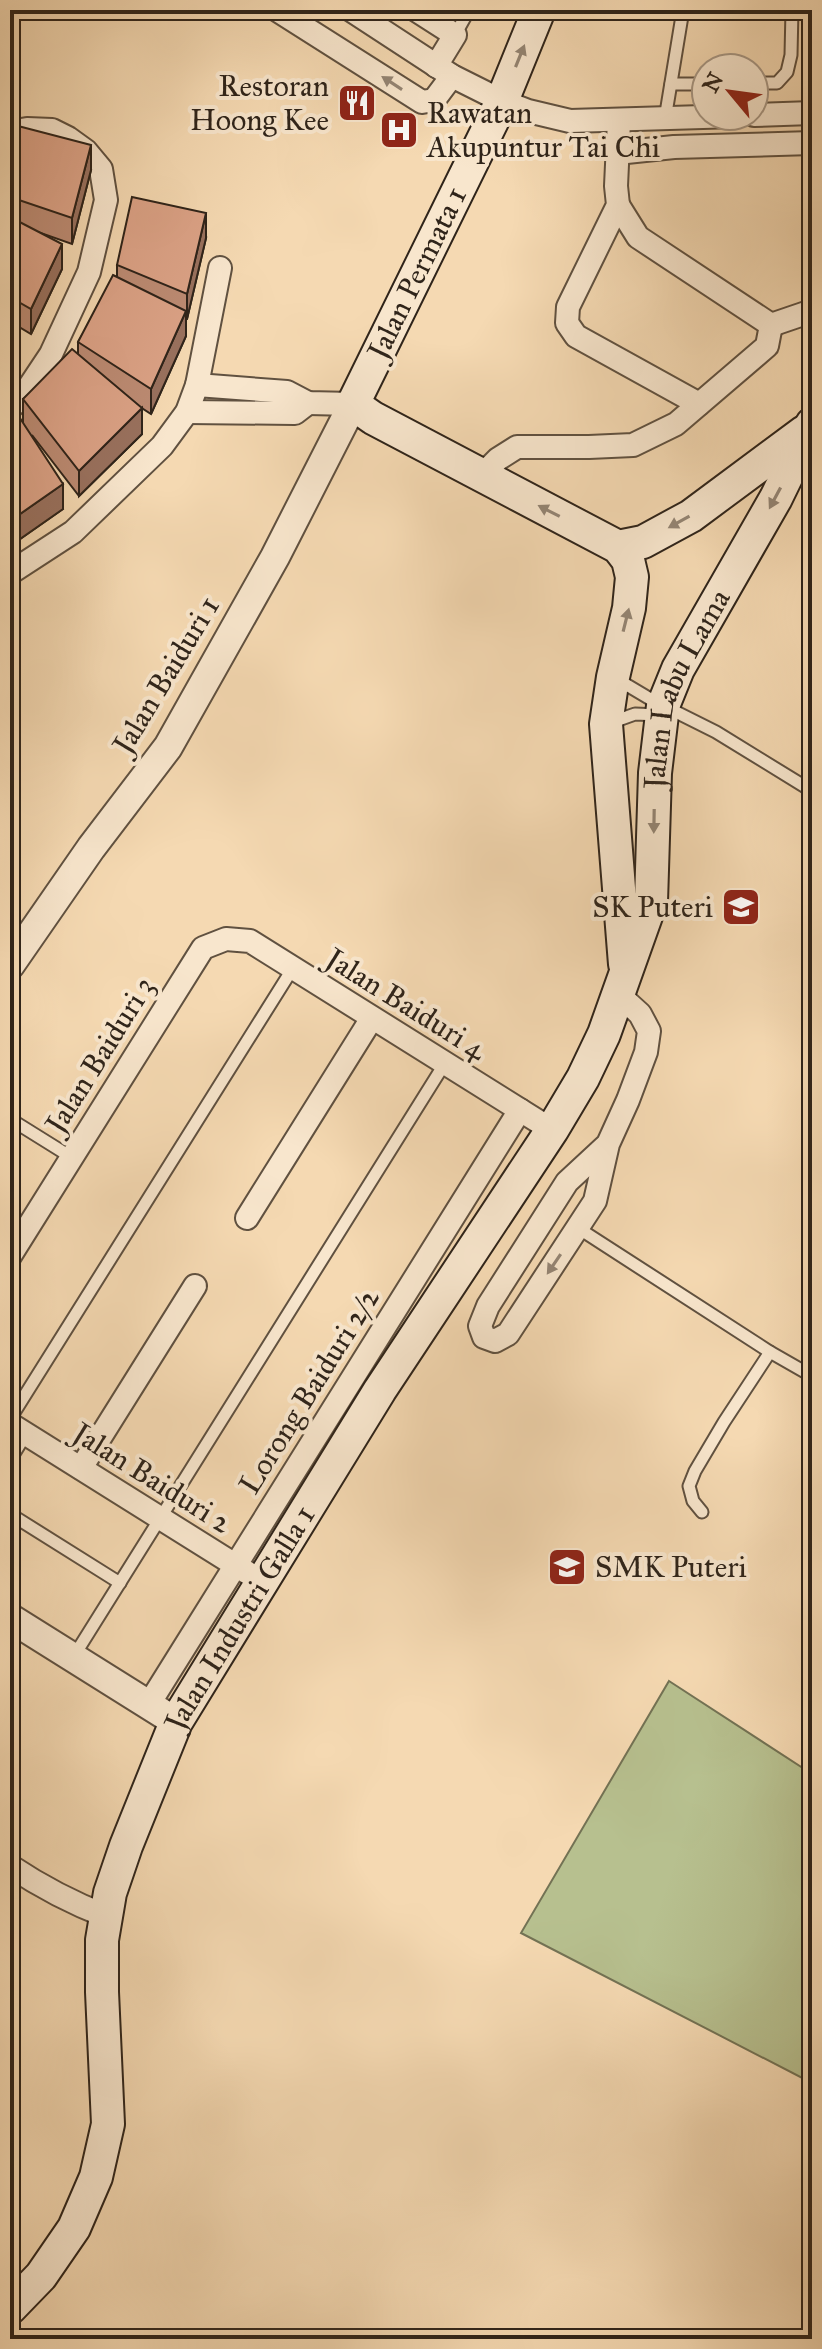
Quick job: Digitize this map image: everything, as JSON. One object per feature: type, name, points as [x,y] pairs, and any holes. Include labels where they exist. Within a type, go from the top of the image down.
[{"type":"main road","name":"Jalan Permata 1","points":[[353,404],[502,101],[539,10]]},
{"type":"main road","points":[[353,404],[373,418],[618,547],[628,560],[632,577],[629,608],[606,724],[622,984]]},
{"type":"main road","points":[[618,547],[643,542],[691,516],[811,426]]},
{"type":"main road","name":"Jalan Labu Lama","points":[[622,984],[651,902],[655,773],[671,713],[678,669],[776,498],[811,426]]},
{"type":"main road","name":"Jalan Industri Galla 1","points":[[10,2308],[41,2276],[74,2228],[96,2177],[108,2124],[102,1940],[110,1893],[176,1722],[249,1574],[380,1390],[552,1130],[583,1078],[604,1034],[622,984]]},
{"type":"street","points":[[277,10],[422,102],[434,100],[455,35],[416,10]]},
{"type":"street","points":[[351,10],[444,71],[528,111],[570,121],[690,118]]},
{"type":"street","points":[[770,114],[812,113]]},
{"type":"street","points":[[619,121],[618,205],[568,307],[567,323],[576,336],[699,404]]},
{"type":"street","points":[[10,132],[52,130],[68,138],[86,151],[101,169],[106,200],[89,272],[51,354],[23,396],[10,408]]},
{"type":"street","points":[[617,153],[674,147],[812,143]]},
{"type":"street","points":[[618,205],[638,237],[771,325]]},
{"type":"street","points":[[10,573],[73,532],[162,446],[187,412],[197,385],[220,268]]},
{"type":"street","points":[[771,325],[812,311]]},
{"type":"street","points":[[481,476],[498,459],[517,447],[633,445],[676,424],[767,346],[771,325]]},
{"type":"street","points":[[197,385],[287,392],[308,403],[353,404]]},
{"type":"street","points":[[187,412],[295,413],[308,403]]},
{"type":"street","name":"Jalan Baiduri 1","points":[[10,965],[91,848],[168,747],[275,557],[353,404]]},
{"type":"street","name":"Jalan Baiduri 4","points":[[226,939],[250,941],[552,1130]]},
{"type":"street","name":"Jalan Baiduri 3","points":[[10,1256],[203,948],[226,939]]},
{"type":"street","points":[[608,1144],[567,1182],[488,1306],[480,1326],[484,1337],[495,1341],[508,1334],[595,1201],[608,1144],[646,1052],[649,1031],[622,984]]},
{"type":"street","points":[[247,1218],[372,1018]]},
{"type":"street","name":"Lorong Baiduri 2/2","points":[[149,1704],[249,1574],[520,1110]]},
{"type":"street","points":[[81,1468],[195,1286]]},
{"type":"street","name":"Jalan Baiduri 2","points":[[15,1426],[249,1574]]},
{"type":"street","points":[[10,1618],[176,1722]]},
{"type":"street","points":[[10,1866],[78,1905],[106,1916]]},
{"type":"lane","points":[[455,35],[469,10]]},
{"type":"lane","points":[[665,119],[683,10]]},
{"type":"lane","points":[[770,83],[777,83],[787,72],[791,55],[792,10]]},
{"type":"lane","points":[[671,84],[690,84]]},
{"type":"lane","points":[[613,677],[671,713],[812,791]]},
{"type":"lane","points":[[606,724],[635,714],[671,713]]},
{"type":"lane","points":[[10,1460],[15,1426],[293,968]]},
{"type":"lane","points":[[73,1657],[445,1063]]},
{"type":"lane","points":[[10,1119],[71,1157]]},
{"type":"lane","points":[[578,1228],[812,1376]]},
{"type":"lane","points":[[702,1512],[693,1501],[689,1486],[695,1471],[770,1352]]},
{"type":"lane","points":[[10,1514],[120,1583]]},
{"type":"green space","points":[[669,1681],[812,1774],[812,2083],[521,1933]]},
{"type":"building","points":[[18,126],[91,145],[72,218],[10,197],[10,155]]},
{"type":"building","points":[[132,197],[206,213],[187,294],[117,265]]},
{"type":"building","points":[[10,217],[62,244],[31,309],[10,297]]},
{"type":"building","points":[[113,275],[186,311],[151,389],[78,342]]},
{"type":"building","points":[[10,322],[19,328],[10,336]]},
{"type":"building","points":[[72,349],[142,408],[79,471],[23,399]]},
{"type":"building","points":[[14,409],[63,484],[10,521],[10,413]]},
{"type":"place","name":"Restoran Hoong Kee","points":[[357,103]]},
{"type":"place","name":"Rawatan Akupuntur Tai Chi","points":[[399,130]]},
{"type":"place","name":"SK Puteri","points":[[741,907]]},
{"type":"place","name":"SMK Puteri","points":[[567,1567]]}]
